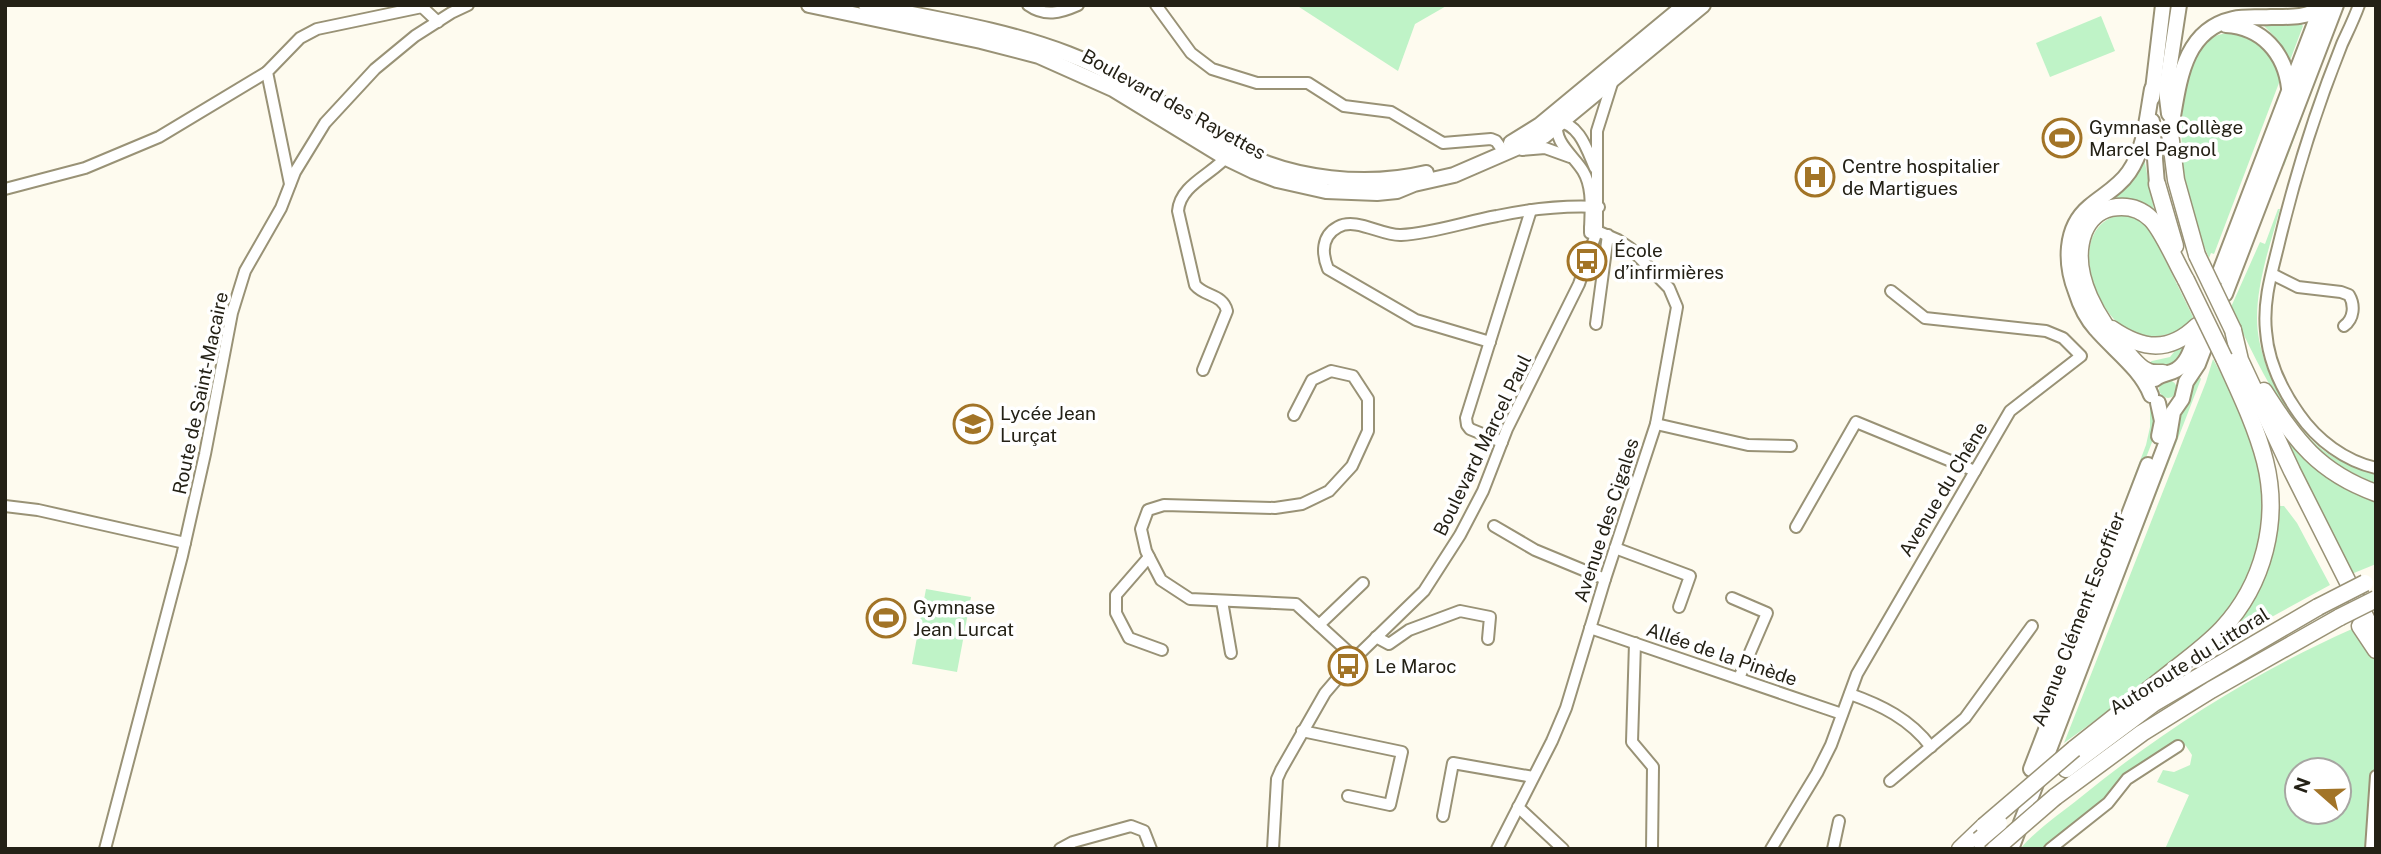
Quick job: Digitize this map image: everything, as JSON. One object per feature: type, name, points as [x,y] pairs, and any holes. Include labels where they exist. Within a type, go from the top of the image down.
[{"type":"highway","points":[[2170,133],[2176,180],[2197,255],[2260,386],[2294,437],[2314,458],[2357,486],[2376,493]]},
{"type":"highway","points":[[2157,184],[2186,279]]},
{"type":"highway","points":[[1961,849],[1978,838],[2074,749],[2222,629],[2245,600],[2258,572],[2268,538],[2271,518],[2269,482],[2260,446],[2224,358],[2186,279],[2148,216],[2125,206],[2101,211],[2085,229],[2080,253],[2084,281],[2093,305],[2116,341],[2142,369],[2151,373],[2166,373]]},
{"type":"highway","points":[[2102,320],[2127,338],[2151,345],[2175,342],[2198,327]]},
{"type":"highway","points":[[2232,330],[2240,360],[2286,459],[2376,633]]},
{"type":"highway","points":[[2231,375],[2296,498],[2336,582],[2376,650]]},
{"type":"highway","name":"Autoroute du Littoral","points":[[1978,838],[2154,703],[2318,607],[2371,581]]},
{"type":"highway","name":"Autoroute du Littoral","points":[[1995,849],[2055,797],[2142,733],[2333,621],[2376,599]]},
{"type":"highway","points":[[2333,621],[2359,617],[2376,609]]},
{"type":"main road","name":"Boulevard des Rayettes","points":[[809,5],[831,7],[1039,56],[1114,89],[1277,180],[1348,192],[1398,191],[1414,184],[1454,175],[1544,136],[1685,5]]},
{"type":"main road","name":"Boulevard des Rayettes","points":[[866,5],[1025,39],[1068,54],[1119,78],[1230,153],[1310,175],[1363,179],[1431,172],[1483,156],[1556,123]]},
{"type":"main road","name":"Boulevard des Rayettes","points":[[1605,79],[1703,5]]},
{"type":"main road","points":[[2163,5],[2141,147],[2134,164],[2120,183],[2091,205],[2078,219],[2071,236],[2068,256],[2075,291],[2090,322],[2143,379],[2154,399],[2168,407],[2178,403],[2206,344]]},
{"type":"main road","points":[[2170,133],[2166,90],[2179,5]]},
{"type":"main road","points":[[2170,133],[2181,76],[2192,47],[2201,34],[2217,25],[2243,18],[2303,15],[2326,6]]},
{"type":"main road","points":[[2218,277],[2290,90],[2326,6]]},
{"type":"main road","points":[[2225,294],[2326,6]]},
{"type":"main road","points":[[2217,25],[2250,30],[2267,41],[2284,66],[2290,90]]},
{"type":"main road","points":[[2152,89],[2152,136],[2157,184]]},
{"type":"main road","points":[[2154,399],[2151,384],[2185,363],[2198,327]]},
{"type":"main road","points":[[2166,373],[2180,377],[2185,388]]},
{"type":"main road","name":"Avenue Clément Escoffier","points":[[2001,849],[2072,657],[2160,434],[2162,421],[2154,399]]},
{"type":"main road","name":"Avenue Clément Escoffier","points":[[2011,849],[2169,436],[2172,415],[2178,403]]},
{"type":"street","name":"Route de Saint-Macaire","points":[[105,849],[185,543],[232,313],[245,271],[281,208],[295,172],[326,123],[375,69],[453,9],[468,5]]},
{"type":"street","points":[[1028,5],[1049,13],[1078,5]]},
{"type":"street","points":[[1156,5],[1191,53],[1212,69],[1257,83],[1308,83],[1345,106],[1391,112],[1443,143],[1491,139],[1502,148]]},
{"type":"street","points":[[2359,5],[2342,44],[2296,180],[2265,309],[2266,332],[2272,360],[2287,393],[2306,424],[2319,437],[2352,460],[2376,468]]},
{"type":"street","points":[[5,189],[85,167],[159,137],[267,72],[300,38],[317,29],[422,6],[438,22]]},
{"type":"street","points":[[267,72],[290,184]]},
{"type":"street","name":"Boulevard Marcel Paul","points":[[1595,207],[1597,131],[1605,79]]},
{"type":"street","name":"Boulevard Marcel Paul","points":[[1273,849],[1278,779],[1302,731],[1325,693],[1355,658],[1424,591],[1460,535],[1483,491],[1502,442],[1562,320],[1589,257],[1598,231],[1595,207],[1587,180],[1559,138],[1556,123],[1570,125],[1580,137],[1597,174]]},
{"type":"street","points":[[1398,191],[1467,176],[1526,149],[1545,148],[1574,159]]},
{"type":"street","points":[[1203,370],[1227,311],[1225,303],[1218,297],[1200,291],[1195,285],[1178,203],[1188,189],[1210,174],[1230,153]]},
{"type":"street","points":[[1490,342],[1416,320],[1328,269],[1322,255],[1326,239],[1338,226],[1351,224],[1397,236],[1437,231],[1531,210],[1595,207]]},
{"type":"street","points":[[1502,442],[1470,429],[1466,418],[1531,210]]},
{"type":"street","points":[[1596,324],[1598,231]]},
{"type":"street","name":"Avenue des Cigales","points":[[1497,849],[1566,708],[1656,424],[1677,307],[1669,288],[1642,260],[1618,240],[1598,231]]},
{"type":"street","points":[[2272,274],[2294,286],[2349,295],[2353,303],[2352,315],[2351,320],[2344,326]]},
{"type":"street","name":"Avenue du Chêne","points":[[1772,849],[1817,773],[1857,674],[2010,411],[2081,356],[2063,338],[2046,331],[1926,318],[1891,291]]},
{"type":"street","points":[[1294,415],[1312,380],[1331,371],[1353,376],[1367,399],[1368,431],[1352,466],[1329,491],[1302,504],[1275,508],[1164,505],[1148,510],[1141,529],[1149,557],[1161,580],[1191,599],[1296,604],[1355,658]]},
{"type":"street","points":[[1796,527],[1856,422],[1975,471]]},
{"type":"street","points":[[1656,424],[1748,445],[1791,446]]},
{"type":"street","points":[[5,506],[38,510],[185,543]]},
{"type":"street","points":[[1494,526],[1535,551],[1605,579]]},
{"type":"street","points":[[1615,548],[1690,576],[1679,607]]},
{"type":"street","points":[[1149,557],[1116,595],[1115,613],[1129,638],[1162,650]]},
{"type":"street","points":[[1319,625],[1363,583]]},
{"type":"street","points":[[1732,598],[1767,613],[1740,678]]},
{"type":"street","points":[[1223,601],[1231,653]]},
{"type":"street","points":[[1376,637],[1390,644],[1409,631],[1460,611],[1490,617],[1488,639]]},
{"type":"street","points":[[1891,781],[1965,718],[2032,626]]},
{"type":"street","name":"Allée de la Pinède","points":[[1590,628],[1842,714]]},
{"type":"street","points":[[1635,643],[1632,742],[1653,767],[1652,849]]},
{"type":"street","points":[[1850,694],[1883,706],[1903,719],[1931,747]]},
{"type":"street","points":[[1302,731],[1402,752],[1390,805],[1348,796]]},
{"type":"street","points":[[2050,849],[2108,803],[2127,779],[2178,747]]},
{"type":"street","points":[[1443,816],[1453,763],[1533,777]]},
{"type":"street","points":[[2371,849],[2376,776]]},
{"type":"street","points":[[1518,807],[1563,849]]},
{"type":"street","points":[[1833,849],[1839,821]]},
{"type":"street","points":[[1060,849],[1073,842],[1131,826],[1144,831],[1151,849]]},
{"type":"green space","points":[[1296,5],[1448,5],[1415,24],[1398,71]]},
{"type":"green space","points":[[2341,5],[2344,5],[2284,166],[2280,164]]},
{"type":"green space","points":[[2101,16],[2115,51],[2050,77],[2036,43]]},
{"type":"green space","points":[[2300,22],[2303,26],[2289,63],[2277,39],[2264,26]]},
{"type":"green space","points":[[2236,32],[2252,39],[2272,60],[2276,59],[2282,75],[2214,254],[2211,253],[2209,258],[2193,216],[2184,173],[2181,129],[2183,107],[2189,73],[2198,50],[2213,37]]},
{"type":"green space","points":[[2144,158],[2155,215],[2105,203]]},
{"type":"green space","points":[[2278,209],[2259,291],[2257,319],[2258,336],[2269,372],[2287,408],[2310,439],[2335,458],[2376,474],[2376,484],[2333,461],[2306,437],[2269,384],[2231,307],[2260,242],[2265,244]]},
{"type":"green space","points":[[2123,214],[2142,221],[2150,229],[2193,317],[2187,326],[2170,337],[2168,334],[2140,336],[2121,326],[2097,293],[2089,253],[2093,235],[2104,222]]},
{"type":"green space","points":[[2189,341],[2174,367],[2163,366],[2156,369],[2147,364],[2170,357],[2178,347]]},
{"type":"green space","points":[[2213,359],[2248,427],[2261,471],[2261,533],[2249,573],[2230,609],[2208,634],[2064,743],[2206,382]]},
{"type":"green space","points":[[2198,374],[2201,379],[2117,596],[2114,594],[2179,411],[2186,402]]},
{"type":"green space","points":[[2168,380],[2174,383],[2177,389],[2174,395],[2168,398],[2162,395],[2159,389],[2162,383]]},
{"type":"green space","points":[[2150,404],[2157,416],[2156,432],[2096,586],[2093,585],[2146,445],[2150,427]]},
{"type":"green space","points":[[2275,421],[2319,470],[2345,489],[2376,501],[2376,564],[2349,575]]},
{"type":"green space","points":[[2277,506],[2284,506],[2297,523],[2330,585],[2226,642],[2167,682],[2223,637]]},
{"type":"green space","points":[[926,589],[971,597],[957,672],[912,664]]},
{"type":"green space","points":[[2352,629],[2376,662],[2376,769],[2369,789],[2367,849],[2165,849],[2189,795],[2157,782],[2163,770],[2174,772],[2190,765],[2192,755],[2186,746],[2179,742],[2110,795],[2047,849],[2020,849],[2057,815],[2144,749],[2211,704],[2280,664]]},
{"type":"place","name":"Gymnase Collège Marcel Pagnol","points":[[2062,138]]},
{"type":"place","name":"Centre hospitalier de Martigues","points":[[1815,177]]},
{"type":"place","name":"École d’infirmières","points":[[1587,261]]},
{"type":"place","name":"Lycée Jean Lurçat","points":[[973,424]]},
{"type":"place","name":"Gymnase Jean Lurcat","points":[[886,618]]},
{"type":"place","name":"Le Maroc","points":[[1348,666]]}]
